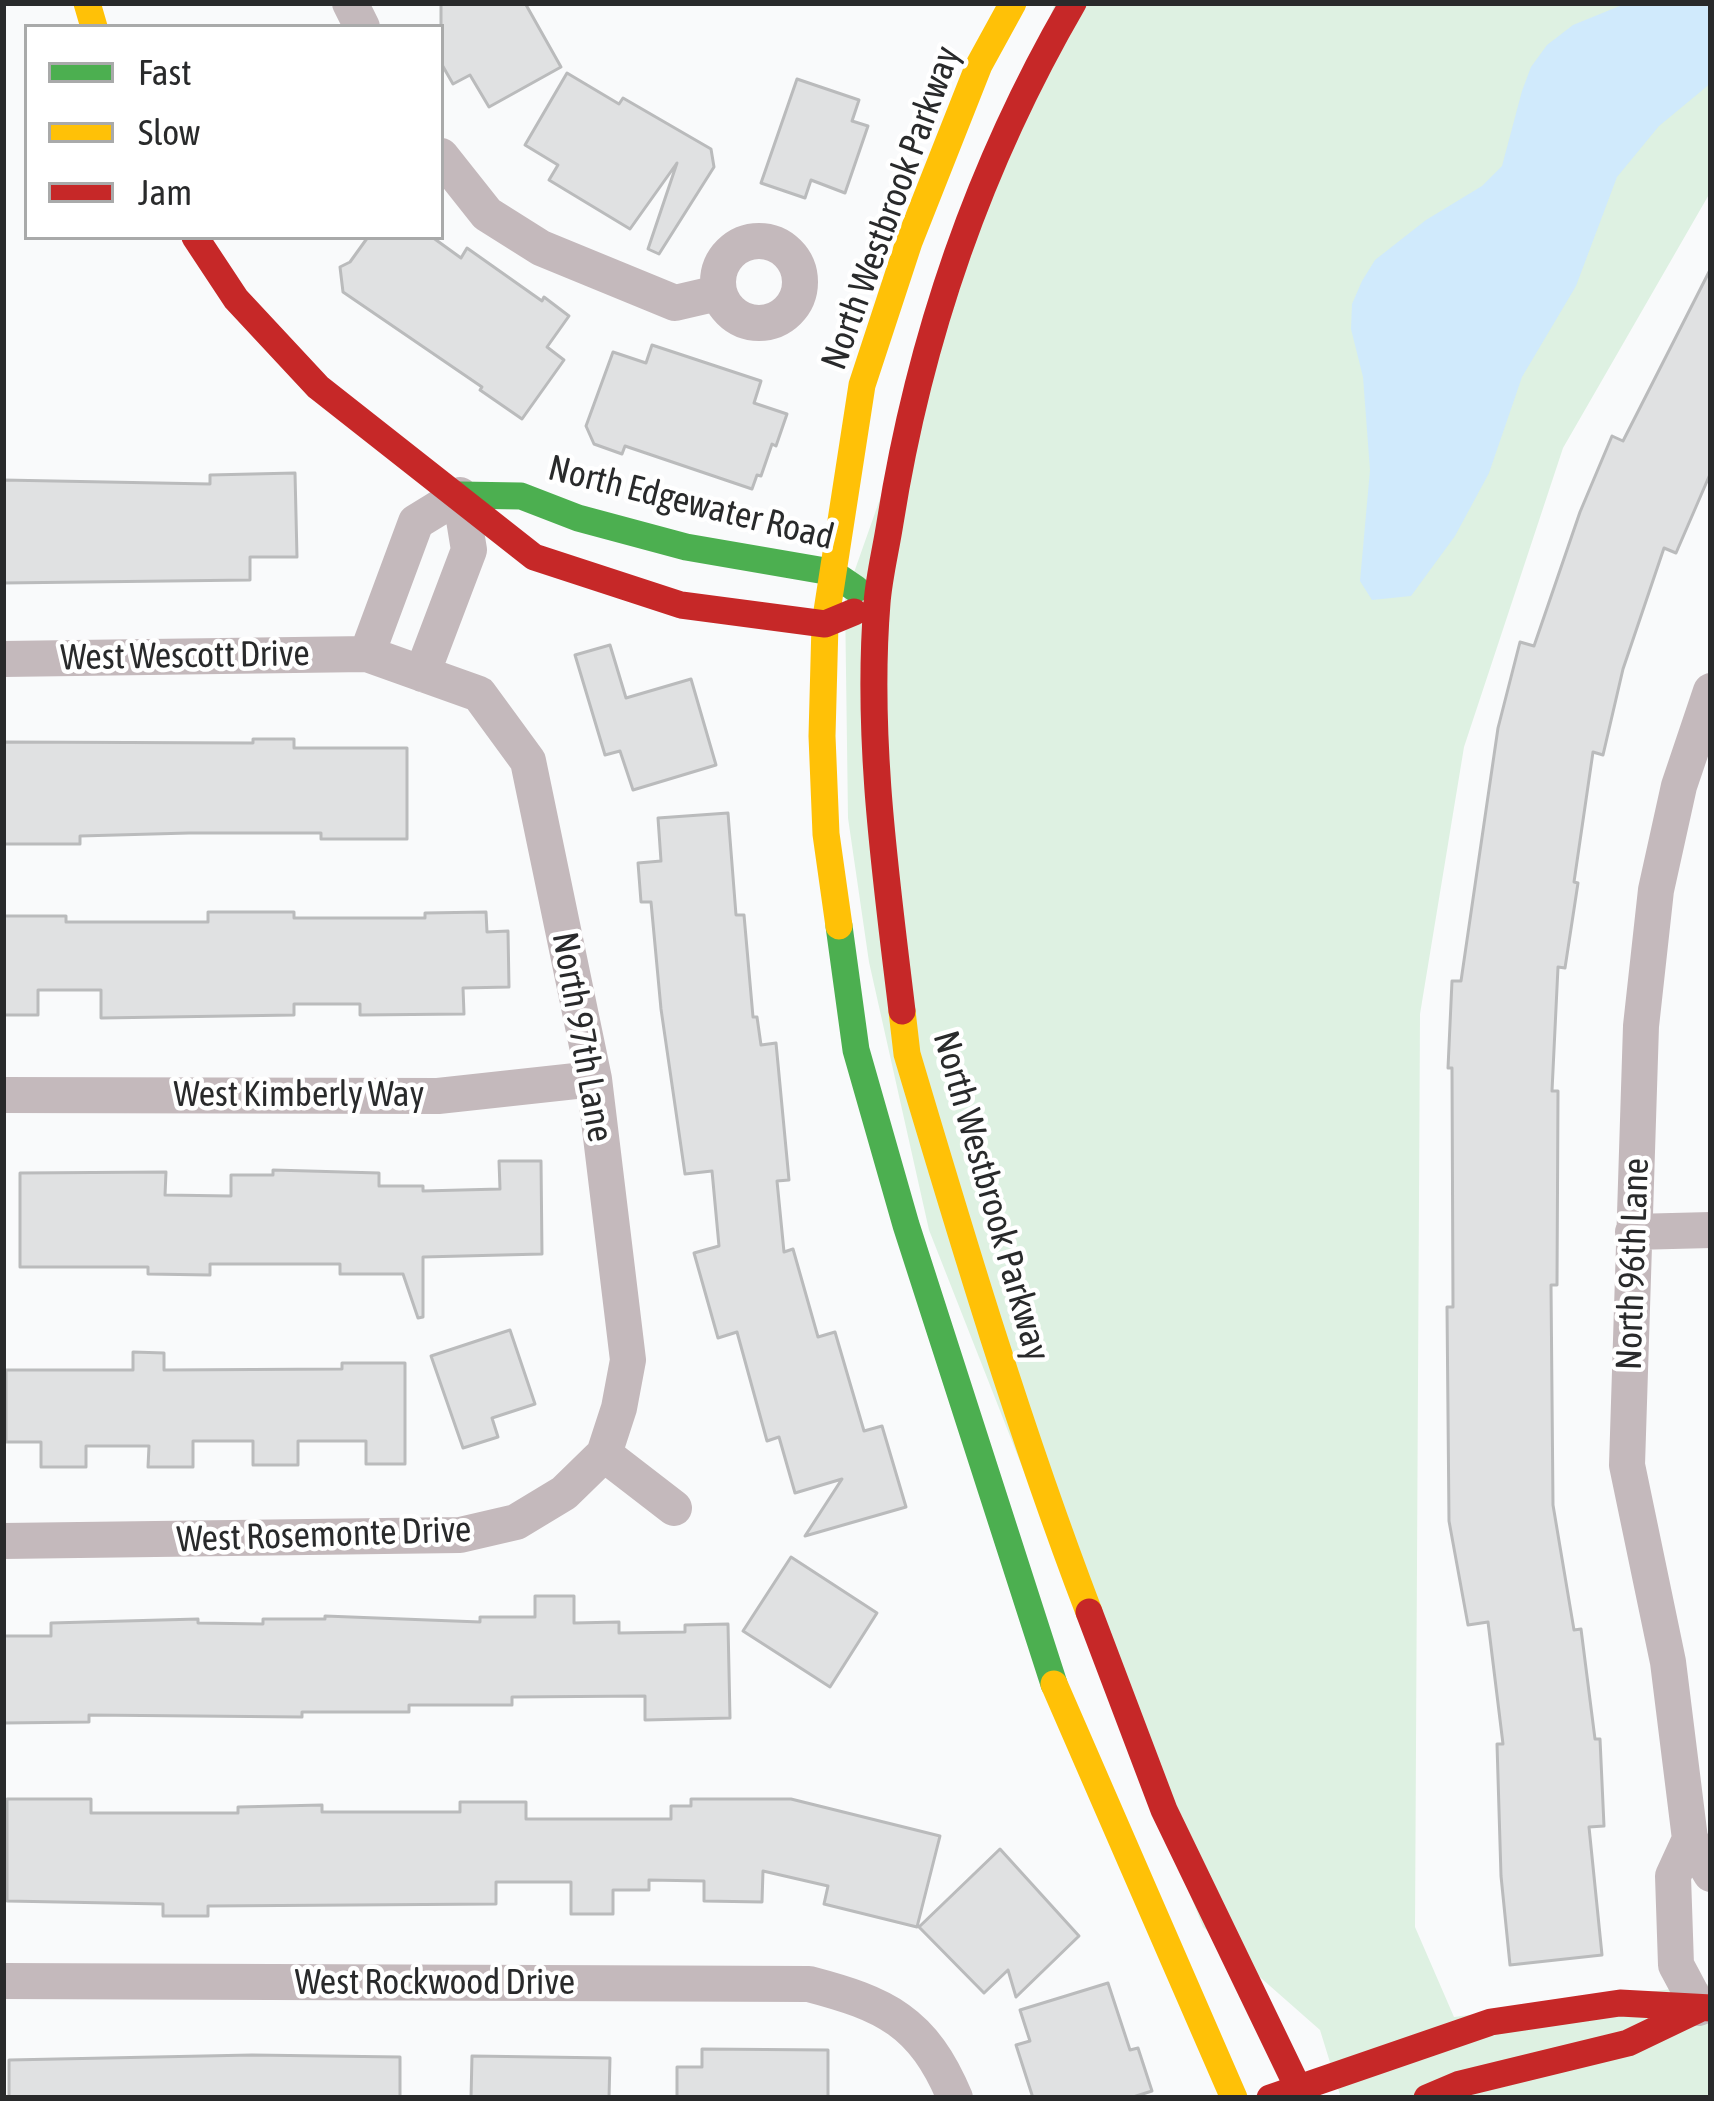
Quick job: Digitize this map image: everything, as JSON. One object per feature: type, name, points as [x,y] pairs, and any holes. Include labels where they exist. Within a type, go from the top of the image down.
[{"type":"street","name":"North Westbrook Parkway","points":[[1013,3],[979,65],[909,242],[862,386],[825,624],[826,834],[856,1050],[1043,1659],[1234,2098]]},
{"type":"street","name":"North Westbrook Parkway","points":[[1072,3],[1007,128],[957,253],[914,402],[877,603],[876,741],[882,846],[908,1054],[988,1328],[1096,1635],[1164,1810],[1302,2093]]},
{"type":"street","points":[[444,160],[487,214],[541,248],[674,303],[718,293]]},
{"type":"street","points":[[196,240],[236,299],[318,387],[534,557],[623,590],[681,604],[825,624],[877,603]]},
{"type":"street","name":"North Edgewater Road","points":[[460,495],[520,496],[578,518],[686,547],[832,572],[877,603]]},
{"type":"street","points":[[368,654],[416,522],[460,495]]},
{"type":"street","points":[[422,674],[469,550],[460,495]]},
{"type":"street","name":"West Wescott Drive","points":[[3,658],[368,654]]},
{"type":"street","name":"North 97th Lane","points":[[368,654],[478,694],[528,761],[594,1079],[628,1360],[604,1454]]},
{"type":"street","name":"North 96th Lane","points":[[1711,691],[1695,787],[1656,890],[1642,1027],[1627,1465],[1668,1662],[1690,1840],[1711,1874]]},
{"type":"street","name":"West Kimberly Way","points":[[3,1095],[438,1096],[594,1079]]},
{"type":"street","points":[[1633,1232],[1711,1230]]},
{"type":"street","points":[[604,1454],[674,1508]]},
{"type":"street","name":"West Rosemonte Drive","points":[[3,1541],[460,1535],[516,1522],[564,1493],[604,1454]]},
{"type":"street","name":"North 96th Lane","points":[[1690,1840],[1673,1876],[1676,1965],[1705,2008]]},
{"type":"street","points":[[1705,2008],[1711,1973]]},
{"type":"street","name":"West Rockwood Drive","points":[[3,1981],[809,1984],[865,1999],[905,2023],[942,2066],[955,2098]]},
{"type":"street","points":[[1269,2098],[1302,2093],[1491,2022],[1619,2003],[1705,2008]]},
{"type":"street","points":[[1427,2098],[1460,2084],[1628,2044],[1705,2008]]},
{"type":"green space","points":[[1055,3],[1711,3],[1711,191],[1563,448],[1464,747],[1420,1014],[1415,1927],[1454,2017],[1711,1984],[1711,2098],[1341,2098],[1320,2030],[1203,1927],[929,1230],[869,962],[848,818],[845,598]]},
{"type":"water","points":[[1627,3],[1711,3],[1711,83],[1659,126],[1617,177],[1576,286],[1522,377],[1489,473],[1455,536],[1411,596],[1372,600],[1360,581],[1370,470],[1363,377],[1351,329],[1352,304],[1375,260],[1426,220],[1482,186],[1502,166],[1522,91],[1547,45],[1573,25]]},
{"type":"building","points":[[441,3],[525,3],[561,67],[489,107],[470,75],[453,84],[444,68]]},
{"type":"building","points":[[567,73],[619,104],[623,98],[711,149],[714,167],[659,254],[648,249],[677,163],[630,229],[549,180],[558,165],[525,145]]},
{"type":"building","points":[[797,79],[859,100],[852,121],[868,126],[845,193],[811,180],[805,198],[761,183]]},
{"type":"building","points":[[366,240],[436,240],[461,258],[467,248],[569,316],[547,347],[564,360],[522,419],[343,292],[340,267],[350,262]]},
{"type":"building","points":[[1711,268],[1711,472],[1676,553],[1664,548],[1623,669],[1603,755],[1593,752],[1565,968],[1558,967],[1552,1091],[1558,1091],[1557,1285],[1551,1285],[1553,1505],[1574,1630],[1581,1629],[1595,1739],[1600,1739],[1604,1826],[1589,1827],[1602,1955],[1510,1965],[1501,1876],[1497,1744],[1503,1744],[1488,1622],[1468,1625],[1449,1521],[1452,981],[1461,981],[1498,728],[1520,642],[1534,646],[1612,436],[1623,441]]},
{"type":"building","points":[[652,345],[761,381],[754,403],[787,414],[752,489],[625,446],[622,454],[594,444],[586,426],[613,352],[646,363]]},
{"type":"building","points":[[295,473],[297,557],[250,557],[250,580],[3,583],[3,480],[210,484],[210,475]]},
{"type":"building","points":[[610,645],[626,698],[691,679],[716,765],[633,790],[620,751],[605,755],[575,655]]},
{"type":"building","points":[[253,739],[294,739],[294,748],[407,748],[407,839],[321,839],[321,833],[189,833],[80,836],[80,844],[3,844],[3,742],[253,743]]},
{"type":"building","points":[[728,813],[736,915],[744,915],[753,1017],[757,1017],[761,1045],[776,1043],[789,1180],[777,1181],[784,1252],[793,1249],[818,1337],[835,1332],[864,1431],[882,1426],[906,1507],[805,1536],[842,1479],[795,1493],[779,1437],[767,1441],[737,1332],[718,1338],[694,1253],[719,1246],[712,1171],[685,1174],[651,902],[641,902],[638,863],[661,861],[658,818]]},
{"type":"building","points":[[208,912],[294,912],[294,918],[425,918],[425,913],[486,912],[487,932],[508,931],[509,987],[463,988],[464,1014],[360,1015],[360,1004],[294,1004],[294,1015],[101,1018],[101,990],[38,990],[38,1015],[3,1015],[3,916],[66,916],[66,922],[208,922]]},
{"type":"building","points":[[499,1161],[541,1161],[542,1254],[423,1257],[423,1317],[418,1318],[403,1274],[340,1274],[340,1264],[210,1264],[210,1275],[148,1274],[148,1267],[20,1267],[20,1173],[166,1172],[165,1195],[231,1196],[231,1175],[273,1175],[273,1170],[379,1173],[379,1186],[423,1186],[423,1191],[500,1189]]},
{"type":"building","points":[[510,1330],[535,1404],[492,1418],[498,1437],[463,1448],[431,1356]]},
{"type":"building","points":[[133,1352],[164,1353],[164,1370],[342,1369],[342,1363],[405,1363],[405,1464],[366,1464],[366,1441],[298,1441],[298,1465],[253,1465],[253,1441],[193,1441],[193,1467],[148,1467],[149,1446],[86,1446],[86,1467],[41,1467],[41,1442],[6,1442],[6,1370],[133,1370]]},
{"type":"building","points":[[791,1557],[877,1613],[830,1687],[743,1631]]},
{"type":"building","points":[[535,1596],[574,1596],[574,1623],[619,1622],[619,1633],[685,1632],[685,1625],[728,1624],[730,1718],[645,1720],[645,1696],[512,1697],[512,1705],[409,1705],[409,1712],[302,1712],[302,1717],[89,1715],[89,1722],[4,1723],[4,1636],[51,1636],[51,1623],[198,1619],[198,1623],[263,1624],[263,1619],[325,1616],[480,1622],[480,1617],[535,1617]]},
{"type":"building","points":[[7,1799],[91,1799],[91,1813],[238,1813],[238,1807],[322,1805],[322,1812],[460,1812],[460,1802],[526,1802],[526,1819],[671,1819],[671,1806],[691,1806],[691,1799],[791,1799],[940,1836],[917,1927],[824,1904],[828,1886],[763,1871],[762,1902],[704,1901],[704,1881],[649,1880],[649,1890],[613,1890],[613,1914],[571,1914],[571,1882],[496,1882],[496,1904],[208,1906],[208,1916],[163,1916],[163,1904],[7,1901]]},
{"type":"building","points":[[1000,1849],[1079,1936],[1016,1997],[1008,1970],[984,1993],[919,1927]]},
{"type":"building","points":[[1108,1983],[1130,2050],[1138,2048],[1152,2091],[1130,2098],[1033,2098],[1016,2045],[1030,2041],[1020,2010]]},
{"type":"building","points":[[702,2049],[828,2050],[828,2098],[677,2098],[677,2067],[702,2067]]},
{"type":"building","points":[[472,2056],[610,2058],[609,2098],[471,2098]]},
{"type":"building","points":[[400,2057],[400,2098],[9,2098],[9,2060]]},
{"type":"traffic: fast","points":[[460,495],[521,496],[578,518],[686,547],[831,572],[856,589]]},
{"type":"traffic: fast","points":[[839,926],[856,1050],[906,1225],[1054,1684]]},
{"type":"traffic: slow","points":[[87,3],[93,24]]},
{"type":"traffic: slow","points":[[839,926],[826,834],[825,624],[862,385],[909,242],[979,65],[1013,3]]},
{"type":"traffic: slow","points":[[902,1011],[907,1054],[971,1265],[1089,1612]]},
{"type":"traffic: slow","points":[[1054,1684],[1234,2098]]},
{"type":"traffic: jam","points":[[902,1011],[876,757],[874,654],[881,573],[918,387],[958,254],[1009,126],[1073,3]]},
{"type":"traffic: jam","points":[[197,240],[236,299],[318,387],[534,557],[681,605],[825,624],[854,612]]},
{"type":"traffic: jam","points":[[1089,1612],[1164,1810],[1303,2098]]},
{"type":"traffic: jam","points":[[1270,2098],[1491,2022],[1620,2003],[1711,2008]]},
{"type":"traffic: jam","points":[[1427,2098],[1460,2084],[1628,2043],[1699,2009]]}]
